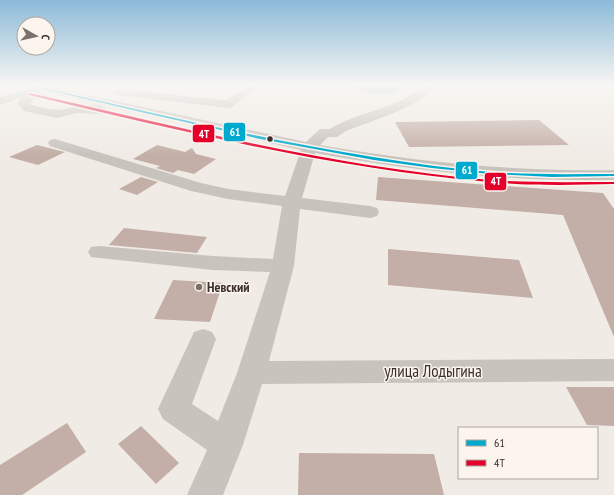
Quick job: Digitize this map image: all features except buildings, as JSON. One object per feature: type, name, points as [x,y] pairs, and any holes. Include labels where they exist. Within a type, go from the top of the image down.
[{"type":"street","points":[[33,109],[58,114],[77,109]]},
{"type":"street","points":[[79,109],[113,109]]},
{"type":"street","points":[[141,109],[323,138],[397,162],[472,171],[525,175],[614,175]]},
{"type":"street","points":[[205,495],[226,446],[251,372],[283,266],[292,202],[323,138],[390,109]]},
{"type":"street","points":[[55,143],[197,187],[228,194],[370,212]]},
{"type":"street","points":[[99,252],[213,263],[283,266]]},
{"type":"street","points":[[203,339],[174,409],[226,446]]},
{"type":"street","name":"улица Лодыгина","points":[[251,372],[614,370]]},
{"type":"transit line","name":"4Т","points":[[96,109],[258,146],[374,167],[490,181],[552,184],[614,183]]},
{"type":"transit line","name":"61","points":[[133,109],[317,149],[432,167],[521,175],[614,175]]},
{"type":"place","name":"Невский","points":[[199,287]]}]
